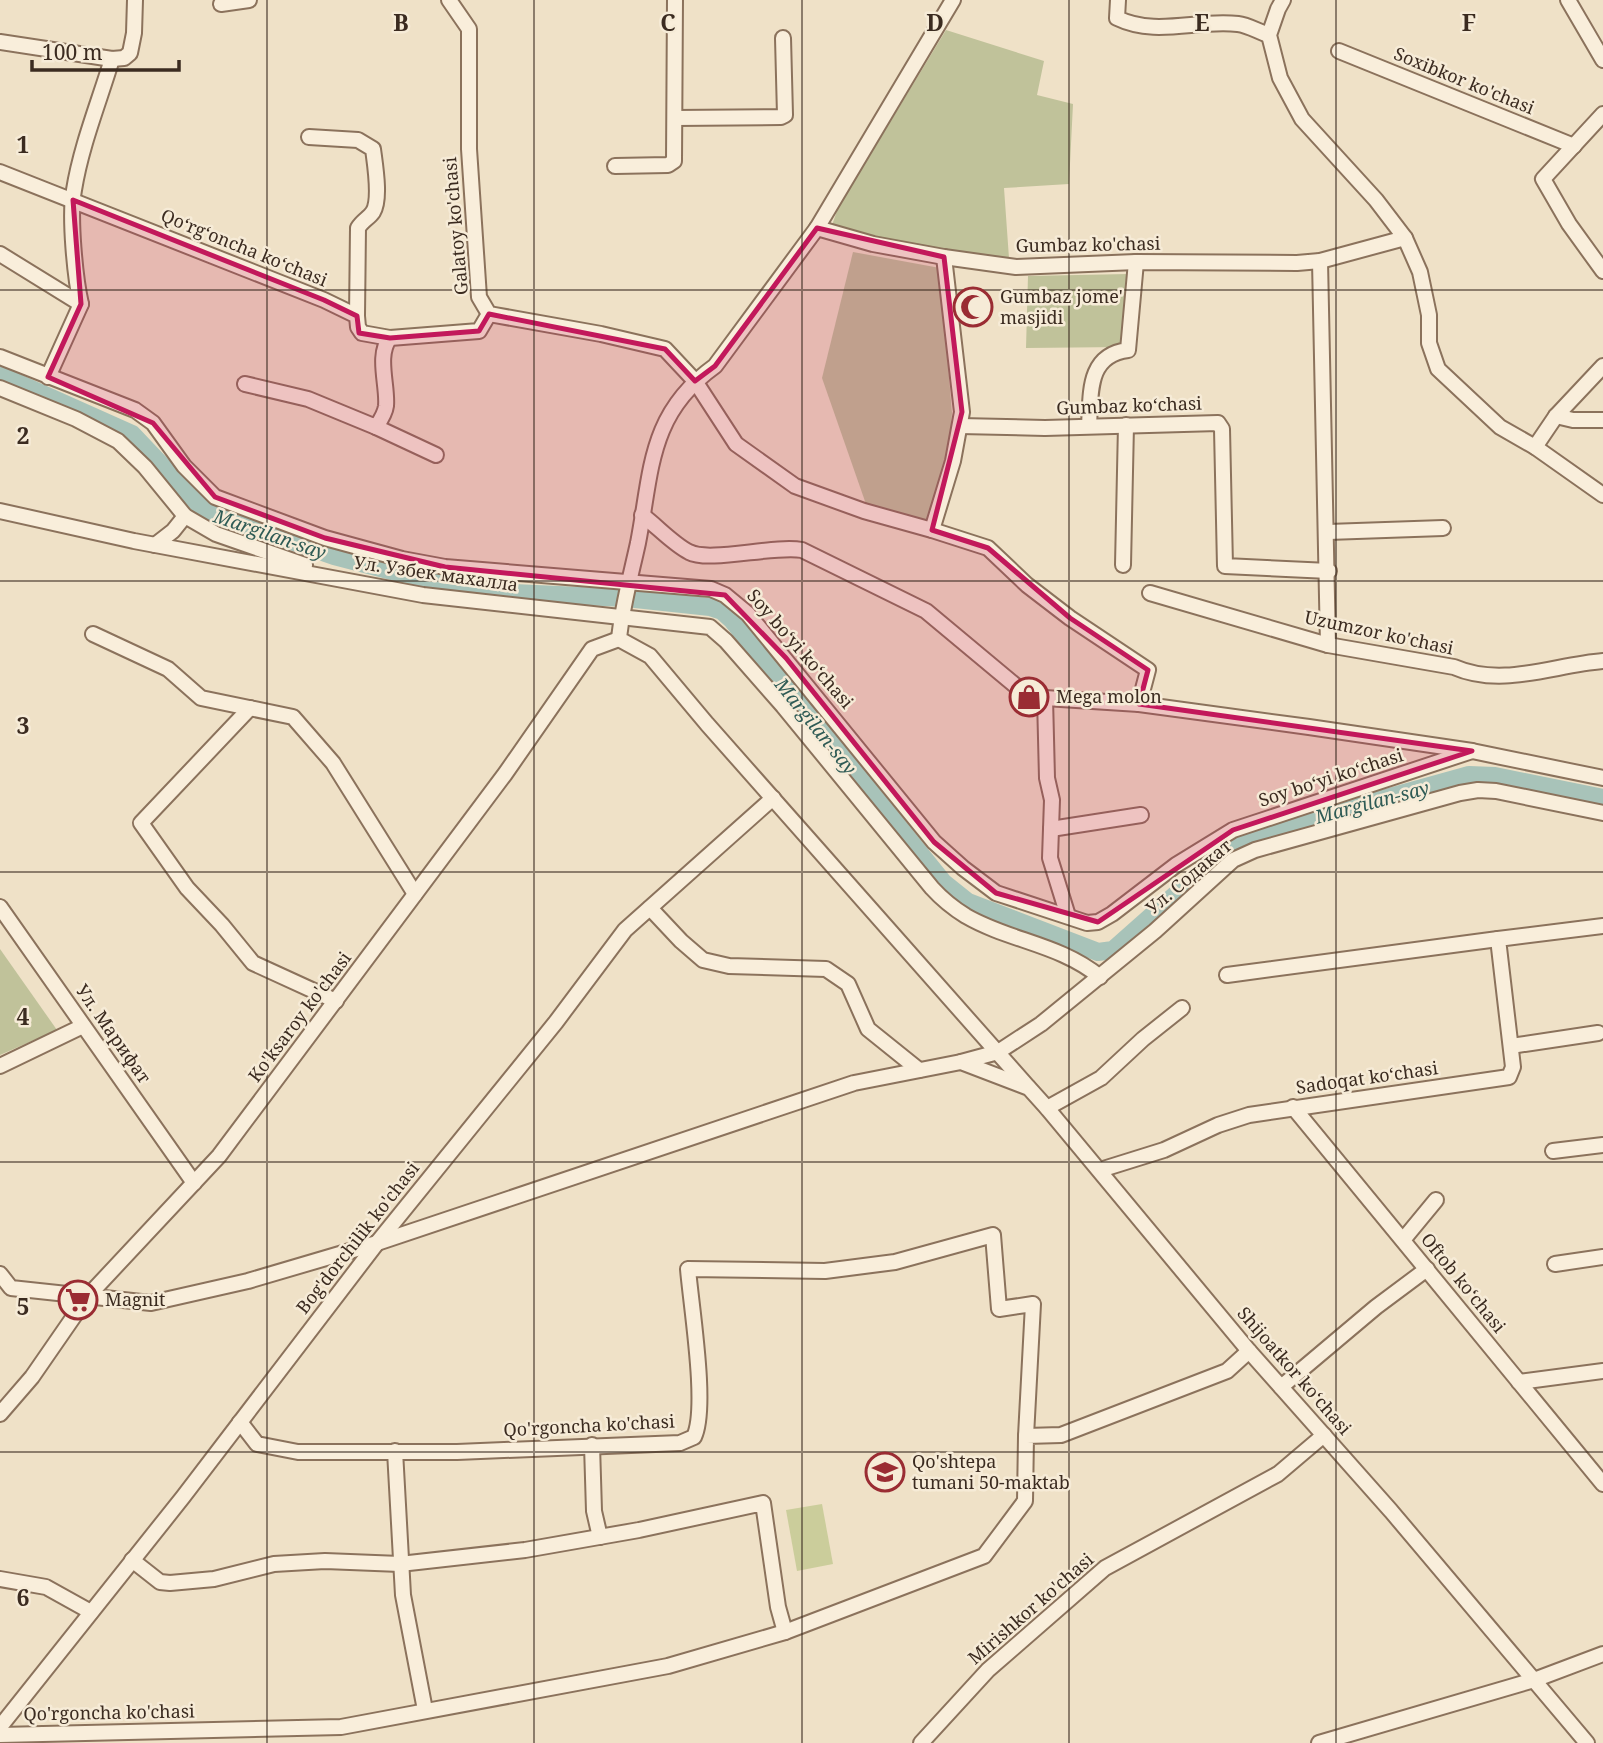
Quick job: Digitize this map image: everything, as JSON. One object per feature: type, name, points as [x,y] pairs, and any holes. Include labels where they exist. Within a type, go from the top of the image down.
[{"type":"street","points":[[0,42],[112,59],[124,58],[131,53],[135,0]]},
{"type":"street","points":[[221,4],[249,0]]},
{"type":"street","name":"Galatoy ko'chasi","points":[[449,0],[469,29],[469,149],[480,297],[489,314],[601,334],[664,349],[695,381]]},
{"type":"street","points":[[615,166],[668,166],[674,161],[675,0]]},
{"type":"street","points":[[953,0],[817,228],[715,366],[695,381],[670,413],[659,436],[644,496],[619,639],[650,656],[1029,1088]]},
{"type":"street","points":[[1118,0],[1117,18],[1138,24],[1163,28],[1239,24],[1269,35]]},
{"type":"street","points":[[1283,0],[1269,35],[1280,78],[1303,119],[1376,200],[1405,238],[1420,272],[1429,315],[1429,343],[1438,369],[1500,427],[1535,447],[1603,495]]},
{"type":"street","points":[[1568,0],[1603,60]]},
{"type":"street","points":[[675,118],[781,117],[785,114],[783,38]]},
{"type":"street","name":"Soxibkor ko'chasi","points":[[1339,51],[1574,146]]},
{"type":"street","points":[[48,377],[81,304],[73,200],[88,135],[112,59]]},
{"type":"street","points":[[1603,114],[1543,179],[1569,223],[1603,271]]},
{"type":"street","points":[[309,137],[358,140],[373,149],[377,184],[376,205],[372,214],[362,220],[358,228],[357,316]]},
{"type":"street","name":"Qo‘rg‘oncha ko‘chasi","points":[[0,172],[324,300],[357,316],[358,327],[362,333],[390,338]]},
{"type":"street","name":"Gumbaz ko'chasi","points":[[817,228],[873,244],[1016,267],[1136,262],[1297,263],[1320,261],[1405,238]]},
{"type":"street","points":[[0,254],[81,304]]},
{"type":"street","points":[[932,530],[953,461],[962,412],[944,257]]},
{"type":"street","points":[[1320,261],[1329,571],[1328,645]]},
{"type":"street","points":[[1089,426],[1091,392],[1097,369],[1110,354],[1128,350],[1136,262]]},
{"type":"street","points":[[376,427],[386,410],[384,361],[386,343],[390,338],[479,331],[489,314]]},
{"type":"street","name":"Soy boʻyi koʻchasi","points":[[0,357],[135,411],[153,423],[184,466],[215,497],[325,538],[402,559],[445,567],[711,589],[725,594],[748,614],[786,658],[934,842],[996,893],[1087,923],[1098,922],[1112,914],[1176,865],[1233,830],[1472,751]]},
{"type":"street","points":[[1535,447],[1556,416],[1603,366]]},
{"type":"street","points":[[695,381],[736,444],[795,486],[864,511],[988,548],[1070,618],[1148,670],[1139,704]]},
{"type":"street","points":[[245,384],[308,399],[436,455]]},
{"type":"street","points":[[0,388],[76,419],[118,441],[145,467],[185,516],[216,534],[359,583]]},
{"type":"street","points":[[1556,416],[1573,421],[1603,420]]},
{"type":"street","name":"Gumbaz koʻchasi","points":[[960,426],[1220,424],[1225,566],[1329,571]]},
{"type":"street","points":[[1124,565],[1126,425]]},
{"type":"street","name":"Ул. Узбек махалла","points":[[0,511],[155,545],[424,595],[704,625],[718,632],[947,903],[984,924],[1070,956],[1100,976]]},
{"type":"street","name":"Soy boʻyi koʻchasi","points":[[642,514],[690,553],[708,556],[788,547],[802,550],[926,611],[1016,686],[1045,698],[1139,704],[1472,751],[1603,778]]},
{"type":"street","points":[[155,545],[173,531],[185,516]]},
{"type":"street","points":[[1328,532],[1443,528]]},
{"type":"street","name":"Uzumzor ko'chasi","points":[[1150,593],[1328,645],[1454,667],[1483,677],[1603,661]]},
{"type":"street","points":[[93,634],[167,669],[201,698],[293,718],[333,763],[415,894]]},
{"type":"street","name":"Ko'ksaroy ko'chasi","points":[[0,1414],[32,1377],[88,1296],[219,1156],[505,774],[592,649],[619,639]]},
{"type":"street","points":[[1045,698],[1047,778],[1052,800],[1050,858],[1068,916]]},
{"type":"street","points":[[250,708],[141,823],[187,888],[253,963],[336,1001]]},
{"type":"street","name":"Ул. Содакат","points":[[0,1275],[11,1288],[151,1303],[248,1281],[377,1244],[854,1083],[998,1052],[1041,1024],[1100,976],[1155,931],[1233,860],[1278,842],[1478,790],[1496,790],[1603,813]]},
{"type":"street","name":"Bog'dorchilik ko'chasi","points":[[0,1727],[377,1244],[556,1022],[625,930],[773,798]]},
{"type":"street","points":[[1051,828],[1141,815]]},
{"type":"street","name":"Ул. Марифат","points":[[0,907],[194,1183]]},
{"type":"street","points":[[650,908],[681,942],[703,960],[729,965],[826,970],[848,984],[869,1029],[919,1070]]},
{"type":"street","points":[[1227,975],[1603,926]]},
{"type":"street","name":"Sadoqat koʻchasi","points":[[1100,1170],[1164,1150],[1219,1125],[1249,1115],[1504,1079],[1513,1072],[1498,939]]},
{"type":"street","points":[[1047,1108],[1101,1078],[1143,1039],[1182,1009]]},
{"type":"street","points":[[0,1066],[83,1026]]},
{"type":"street","points":[[1511,1046],[1598,1033]]},
{"type":"street","name":"Shijoatkor koʻchasi","points":[[955,1063],[1029,1088],[1249,1351],[1587,1743]]},
{"type":"street","name":"Oftob koʻchasi","points":[[1293,1107],[1603,1484]]},
{"type":"street","points":[[1553,1151],[1603,1145]]},
{"type":"street","points":[[1403,1240],[1436,1200]]},
{"type":"street","name":"Qo'rgoncha ko'chasi","points":[[0,1735],[42,1739],[341,1727],[668,1666],[785,1632],[984,1556],[1025,1501],[1033,1304],[999,1309],[993,1236],[895,1262],[825,1271],[688,1269],[699,1426],[694,1437],[680,1443],[457,1452],[298,1452],[257,1444],[240,1422]]},
{"type":"street","points":[[1555,1264],[1603,1257]]},
{"type":"street","points":[[1281,1387],[1376,1307],[1427,1269]]},
{"type":"street","points":[[1026,1436],[1061,1434],[1227,1371],[1249,1351]]},
{"type":"street","points":[[1519,1382],[1603,1371]]},
{"type":"street","name":"Mirishkor ko'chasi","points":[[921,1743],[988,1670],[1105,1568],[1278,1474],[1324,1435]]},
{"type":"street","points":[[592,1445],[594,1511],[600,1537]]},
{"type":"street","points":[[395,1451],[403,1595],[425,1710]]},
{"type":"street","points":[[132,1560],[160,1582],[170,1583],[214,1579],[274,1564],[325,1561],[400,1564],[525,1550],[763,1503],[778,1607],[785,1632]]},
{"type":"street","points":[[0,1579],[46,1587],[91,1612]]},
{"type":"street","points":[[1320,1743],[1534,1680],[1603,1654]]},
{"type":"highlighted area","points":[[73,200],[324,300],[357,316],[359,333],[390,338],[479,331],[489,314],[665,349],[695,381],[715,366],[817,228],[944,257],[962,412],[932,530],[988,548],[1070,618],[1148,670],[1139,704],[1472,751],[1233,830],[1098,922],[996,893],[934,842],[786,658],[725,595],[445,567],[325,538],[215,497],[153,423],[48,377],[81,304]]},
{"type":"green space","points":[[946,30],[1044,61],[1037,95],[1073,104],[1069,184],[1004,188],[1009,258],[924,250],[831,228],[838,208]]},
{"type":"green space","points":[[853,252],[940,268],[952,413],[948,461],[928,526],[867,507],[822,378]]},
{"type":"green space","points":[[1128,274],[1122,347],[1026,348],[1028,276]]},
{"type":"green space","points":[[0,949],[57,1030],[0,1055]]},
{"type":"green space","points":[[822,1504],[833,1564],[797,1571],[786,1510]]},
{"type":"waterway","name":"Margilan-say","points":[[0,375],[132,434],[205,511],[334,556],[469,591],[626,598],[710,607],[722,611],[943,882],[968,902],[1098,952],[1113,950],[1219,856],[1260,833],[1469,775],[1495,776],[1603,798]]},
{"type":"place","name":"Gumbaz jome' masjidi","points":[[973,307]]},
{"type":"place","name":"Mega molon","points":[[1029,697]]},
{"type":"place","name":"Magnit","points":[[78,1300]]},
{"type":"place","name":"Qo'shtepa tumani 50-maktab","points":[[885,1472]]}]
